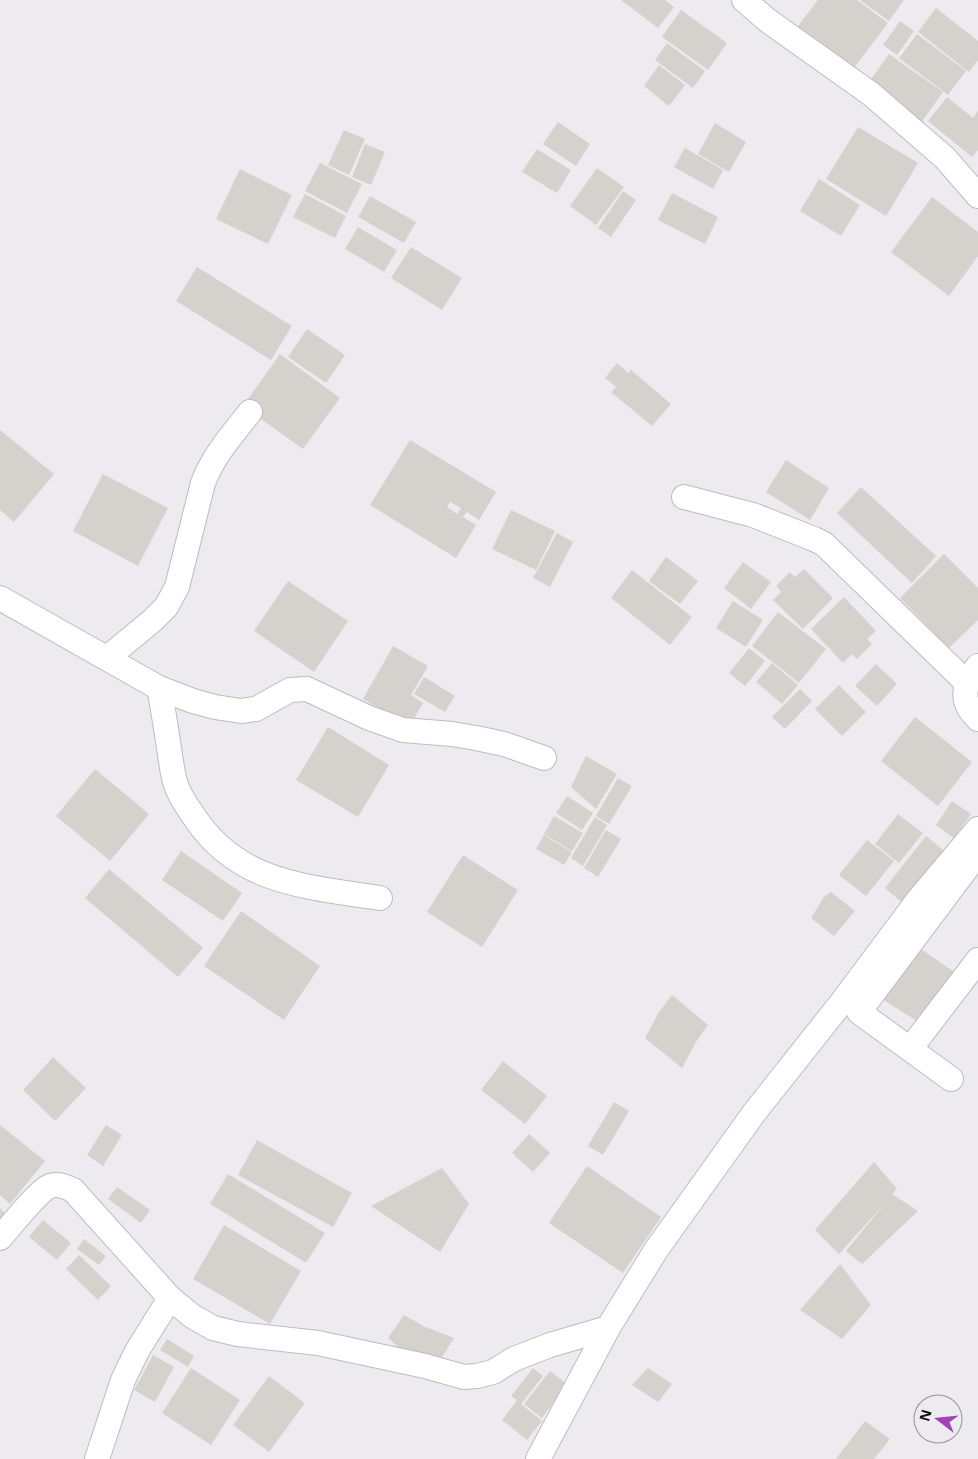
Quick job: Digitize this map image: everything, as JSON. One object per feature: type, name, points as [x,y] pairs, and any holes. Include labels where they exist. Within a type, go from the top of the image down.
[{"type":"street","points":[[744,0],[767,20],[871,94],[945,158],[978,196]]},
{"type":"street","points":[[107,658],[154,620],[166,607],[177,587],[208,469],[217,454],[250,412]]},
{"type":"street","points":[[684,498],[753,515],[824,544],[972,674],[966,695],[968,706],[978,719]]},
{"type":"street","points":[[0,598],[159,688],[192,701],[241,711],[256,709],[290,690],[307,689],[369,718],[403,730],[476,738],[504,744],[544,758]]},
{"type":"street","points":[[159,688],[176,786],[184,802],[202,828],[222,850],[248,868],[275,879],[315,888],[380,898]]},
{"type":"street","points":[[538,1459],[608,1328],[656,1250],[754,1113],[842,1002],[919,899],[978,829]]},
{"type":"street","points":[[951,1079],[859,1012],[978,853]]},
{"type":"street","points":[[910,1049],[978,960]]},
{"type":"street","points":[[0,1238],[40,1194],[50,1186],[60,1185],[73,1190],[170,1298],[192,1316],[213,1328],[238,1334],[318,1343],[425,1366],[464,1377],[494,1372],[514,1359],[550,1345],[608,1328]]},
{"type":"street","points":[[97,1459],[123,1380],[137,1351],[170,1298]]},
{"type":"building","points":[[621,0],[665,0],[674,7],[658,28]]},
{"type":"building","points":[[818,0],[857,0],[888,23],[850,73],[795,30]]},
{"type":"building","points":[[860,0],[904,0],[889,21]]},
{"type":"building","points":[[936,8],[978,41],[978,60],[969,72],[918,32]]},
{"type":"building","points":[[681,10],[727,43],[708,70],[662,37]]},
{"type":"building","points":[[900,21],[914,31],[897,55],[883,45]]},
{"type":"building","points":[[917,34],[966,71],[948,95],[899,58]]},
{"type":"building","points":[[667,43],[705,71],[693,88],[655,60]]},
{"type":"building","points":[[889,54],[943,92],[921,123],[867,85]]},
{"type":"building","points":[[659,65],[685,85],[669,106],[644,86]]},
{"type":"building","points":[[947,97],[973,118],[978,111],[978,150],[972,157],[928,121]]},
{"type":"building","points":[[558,122],[590,144],[576,166],[543,144]]},
{"type":"building","points":[[715,123],[746,142],[729,172],[698,154]]},
{"type":"building","points":[[858,127],[918,163],[886,216],[826,179]]},
{"type":"building","points":[[344,130],[365,139],[349,175],[328,165]]},
{"type":"building","points":[[365,144],[385,152],[371,185],[352,177]]},
{"type":"building","points":[[685,148],[723,170],[713,189],[674,167]]},
{"type":"building","points":[[537,149],[571,170],[557,193],[522,172]]},
{"type":"building","points":[[320,163],[362,184],[347,213],[305,191]]},
{"type":"building","points":[[597,168],[624,187],[596,225],[570,206]]},
{"type":"building","points":[[240,169],[292,195],[268,244],[216,219]]},
{"type":"building","points":[[819,179],[860,205],[841,236],[800,211]]},
{"type":"building","points":[[623,191],[636,200],[611,237],[598,228]]},
{"type":"building","points":[[672,193],[718,217],[705,244],[658,220]]},
{"type":"building","points":[[305,194],[346,216],[335,238],[293,217]]},
{"type":"building","points":[[370,196],[416,222],[404,243],[358,217]]},
{"type":"building","points":[[932,197],[978,232],[978,256],[949,296],[891,252]]},
{"type":"building","points":[[358,227],[397,250],[384,272],[345,249]]},
{"type":"building","points":[[411,247],[462,278],[442,310],[391,278]]},
{"type":"building","points":[[197,267],[292,326],[271,360],[176,301]]},
{"type":"building","points":[[307,329],[345,355],[326,383],[288,357]]},
{"type":"building","points":[[280,354],[340,398],[303,449],[243,406]]},
{"type":"building","points":[[617,363],[628,373],[631,370],[671,404],[652,426],[611,392],[616,387],[605,378]]},
{"type":"building","points":[[0,430],[54,474],[14,522],[0,510]]},
{"type":"building","points":[[410,440],[496,492],[479,520],[467,512],[463,517],[476,525],[456,558],[370,505]],"holes":[[[450,502],[461,508],[457,514],[447,507]]]},
{"type":"building","points":[[786,460],[829,488],[810,520],[766,492]]},
{"type":"building","points":[[103,474],[168,508],[138,566],[73,531]]},
{"type":"building","points":[[861,487],[936,556],[912,583],[837,513]]},
{"type":"building","points":[[511,510],[555,531],[536,570],[492,549]]},
{"type":"building","points":[[557,533],[573,542],[550,587],[533,578]]},
{"type":"building","points":[[944,554],[978,588],[978,620],[949,648],[900,598]]},
{"type":"building","points":[[666,557],[698,581],[680,604],[649,581]]},
{"type":"building","points":[[743,562],[771,582],[751,609],[724,588]]},
{"type":"building","points":[[804,569],[833,598],[803,629],[773,600],[781,592],[776,586],[790,572],[795,577]]},
{"type":"building","points":[[632,570],[692,617],[670,645],[611,598]]},
{"type":"building","points":[[288,581],[348,621],[314,672],[254,631]]},
{"type":"building","points":[[844,597],[876,631],[867,639],[872,644],[857,659],[852,654],[843,663],[811,629]]},
{"type":"building","points":[[733,601],[763,620],[746,647],[716,628]]},
{"type":"building","points":[[778,612],[826,649],[799,683],[752,646]]},
{"type":"building","points":[[393,646],[428,666],[411,695],[423,703],[410,726],[363,699]]},
{"type":"building","points":[[749,648],[765,661],[745,686],[729,673]]},
{"type":"building","points":[[772,663],[798,685],[782,704],[756,682]]},
{"type":"building","points":[[876,664],[897,684],[877,706],[855,686]]},
{"type":"building","points":[[424,677],[455,696],[445,712],[414,694]]},
{"type":"building","points":[[839,685],[866,712],[842,736],[815,709]]},
{"type":"building","points":[[800,689],[812,701],[785,729],[772,717]]},
{"type":"building","points":[[915,717],[972,762],[938,806],[881,761]]},
{"type":"building","points":[[328,727],[389,765],[358,817],[296,780]]},
{"type":"building","points":[[586,756],[617,774],[596,809],[571,787]]},
{"type":"building","points":[[95,769],[149,814],[110,861],[56,816]]},
{"type":"building","points":[[618,778],[632,786],[609,824],[596,816]]},
{"type":"building","points":[[567,796],[593,813],[582,830],[556,813]]},
{"type":"building","points":[[952,801],[971,814],[954,838],[936,825]]},
{"type":"building","points":[[898,814],[923,833],[899,863],[875,844]]},
{"type":"building","points":[[554,816],[583,833],[572,851],[544,834]]},
{"type":"building","points":[[595,817],[607,825],[583,866],[571,858]]},
{"type":"building","points":[[606,830],[621,839],[598,877],[584,868]]},
{"type":"building","points":[[544,835],[572,852],[564,865],[536,849]]},
{"type":"building","points":[[926,836],[947,853],[905,905],[885,888]]},
{"type":"building","points":[[867,840],[894,861],[866,896],[839,875]]},
{"type":"building","points":[[181,851],[242,893],[223,921],[162,880]]},
{"type":"building","points":[[463,855],[518,890],[482,947],[427,912]]},
{"type":"building","points":[[109,869],[203,948],[178,977],[85,898]]},
{"type":"building","points":[[831,892],[855,911],[834,936],[811,918],[824,897]]},
{"type":"building","points":[[241,911],[320,966],[284,1020],[204,966]]},
{"type":"building","points":[[918,947],[960,976],[923,1025],[882,999]]},
{"type":"building","points":[[672,995],[708,1025],[682,1068],[645,1038],[659,1012]]},
{"type":"building","points":[[53,1057],[86,1088],[55,1121],[23,1090]]},
{"type":"building","points":[[503,1061],[547,1096],[525,1124],[481,1090]]},
{"type":"building","points":[[614,1102],[629,1111],[603,1155],[588,1146]]},
{"type":"building","points":[[0,1125],[45,1161],[10,1204],[0,1195]]},
{"type":"building","points":[[106,1125],[122,1135],[103,1166],[87,1155]]},
{"type":"building","points":[[529,1134],[550,1153],[533,1172],[512,1153]]},
{"type":"building","points":[[257,1140],[352,1193],[333,1227],[238,1175]]},
{"type":"building","points":[[874,1162],[897,1189],[892,1194],[918,1211],[862,1264],[846,1251],[885,1203],[839,1254],[815,1230]]},
{"type":"building","points":[[587,1166],[661,1217],[623,1273],[549,1223]]},
{"type":"building","points":[[442,1168],[469,1204],[440,1252],[371,1206]]},
{"type":"building","points":[[228,1174],[325,1233],[306,1263],[210,1204]]},
{"type":"building","points":[[117,1187],[150,1210],[141,1223],[108,1199]]},
{"type":"building","points":[[0,1208],[7,1216],[0,1223]]},
{"type":"building","points":[[43,1220],[71,1243],[57,1260],[29,1237]]},
{"type":"building","points":[[224,1225],[301,1271],[270,1324],[193,1279]]},
{"type":"building","points":[[84,1239],[106,1256],[99,1265],[77,1249]]},
{"type":"building","points":[[79,1255],[111,1286],[98,1300],[66,1269]]},
{"type":"building","points":[[840,1264],[871,1305],[842,1339],[800,1310]]},
{"type":"building","points":[[404,1315],[423,1326],[454,1338],[437,1365],[407,1355],[388,1338]]},
{"type":"building","points":[[167,1339],[194,1356],[188,1367],[160,1350]]},
{"type":"building","points":[[153,1355],[174,1367],[155,1402],[134,1390]]},
{"type":"building","points":[[191,1368],[240,1400],[211,1445],[162,1413]]},
{"type":"building","points":[[533,1368],[543,1376],[521,1404],[542,1421],[527,1440],[502,1420],[517,1400],[511,1396]]},
{"type":"building","points":[[648,1368],[672,1384],[658,1402],[632,1385]]},
{"type":"building","points":[[550,1371],[567,1384],[542,1418],[524,1404]]},
{"type":"building","points":[[269,1376],[305,1403],[269,1452],[233,1425]]},
{"type":"building","points":[[865,1421],[890,1439],[874,1459],[836,1459]]}]
